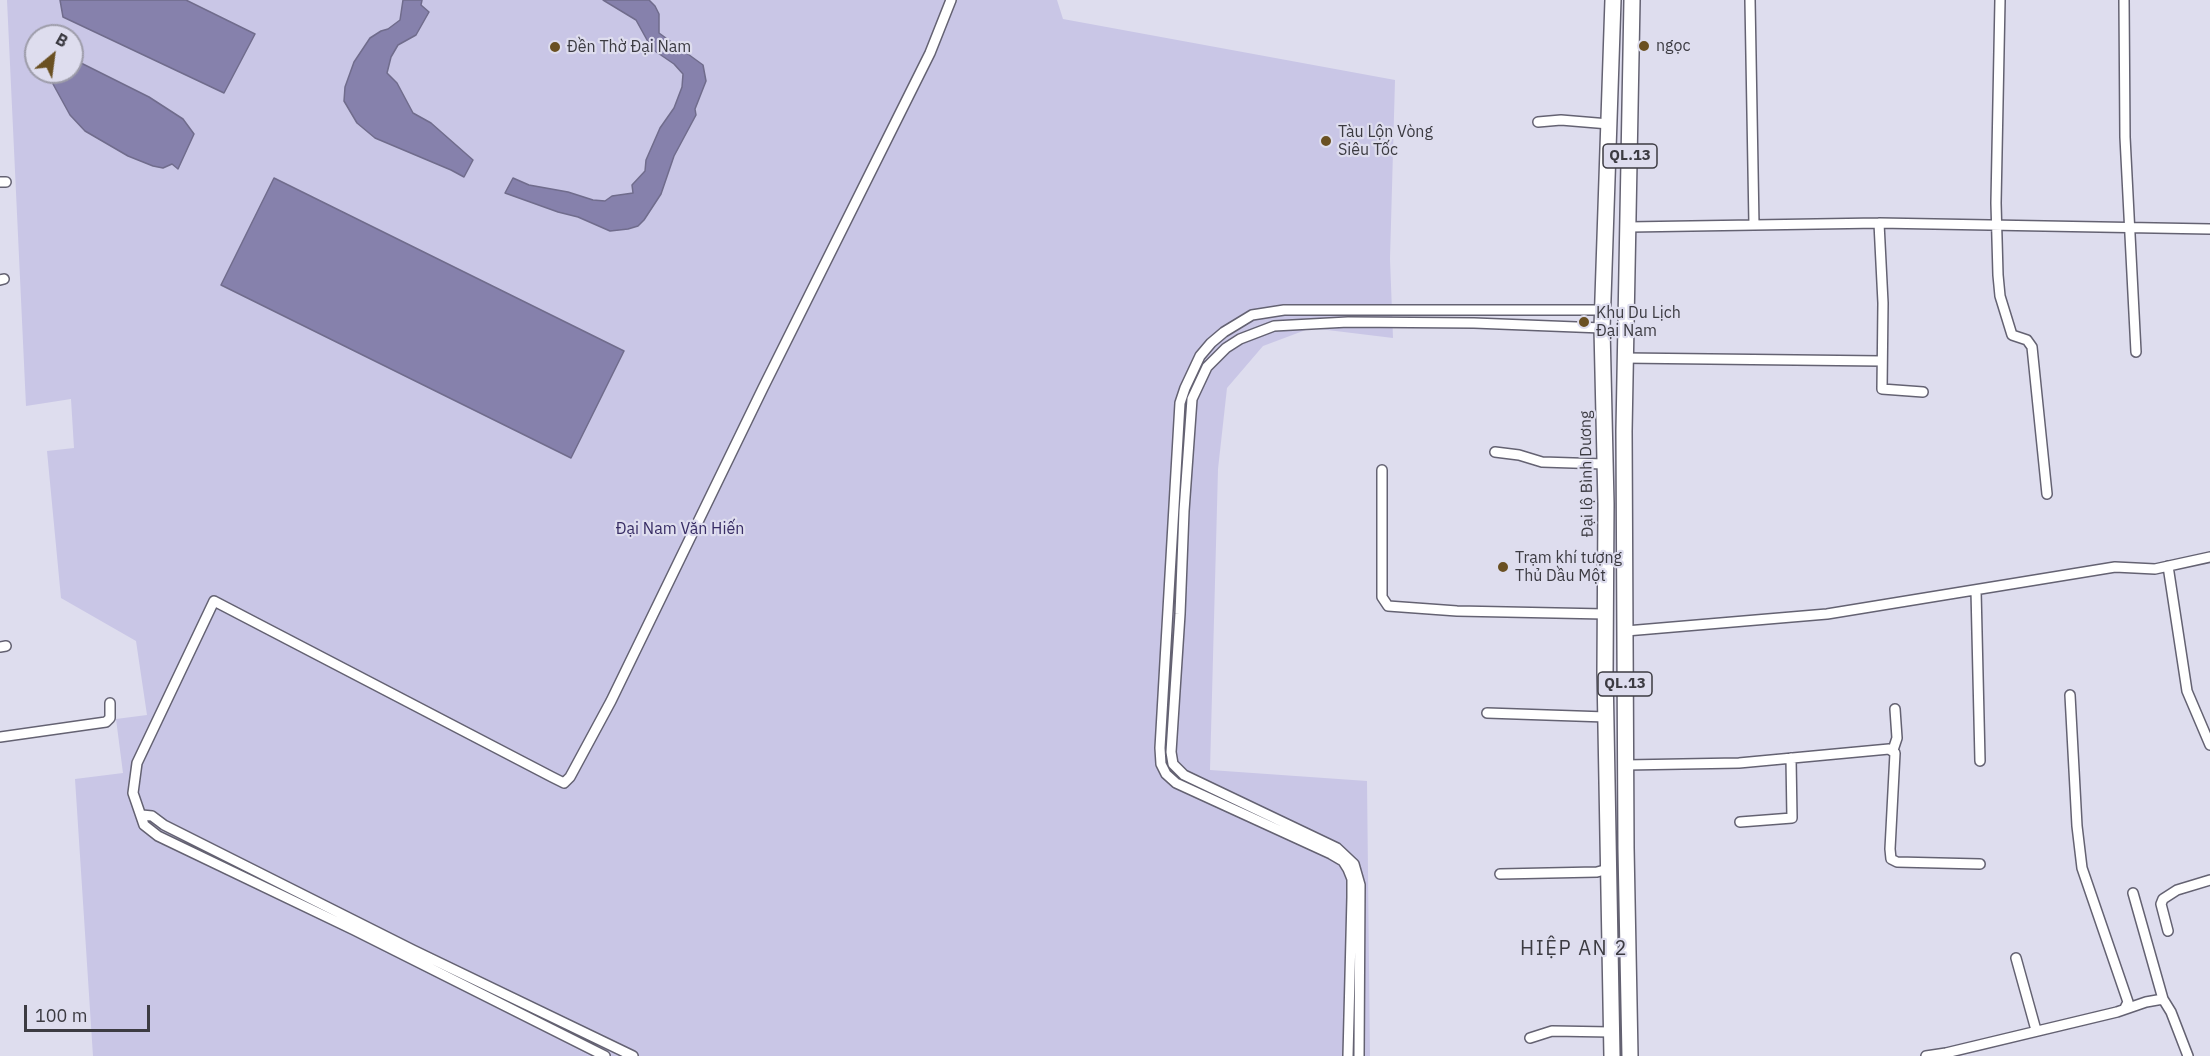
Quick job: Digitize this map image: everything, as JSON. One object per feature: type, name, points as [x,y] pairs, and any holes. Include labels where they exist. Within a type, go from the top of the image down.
[{"type":"highway","name":"Đại lộ Bình Dương","points":[[1612,1056],[1602,328],[1613,0]]},
{"type":"highway","name":"QL.13","points":[[1630,1056],[1624,358],[1629,227],[1632,0]]},
{"type":"highway","points":[[1603,310],[1625,311]]},
{"type":"highway","points":[[1602,328],[1625,329]]},
{"type":"street","points":[[605,1056],[158,836],[144,825],[133,793],[136,763],[214,601],[564,783],[570,777],[611,701],[771,371],[930,53],[951,0]]},
{"type":"street","points":[[1750,0],[1754,225]]},
{"type":"street","points":[[2000,0],[1996,224],[2000,296],[2012,335],[2027,340],[2032,347],[2047,494]]},
{"type":"street","points":[[2124,0],[2125,137],[2136,352]]},
{"type":"street","points":[[1538,122],[1561,120],[1609,124]]},
{"type":"street","points":[[1629,227],[1879,223],[2210,229]]},
{"type":"street","points":[[1879,223],[1883,303],[1882,389],[1923,392]]},
{"type":"street","points":[[1348,1056],[1352,879],[1343,861],[1176,783],[1166,774],[1161,764],[1179,414],[1185,388],[1200,356],[1211,343],[1251,315],[1284,310],[1603,310]]},
{"type":"street","points":[[1585,328],[1586,310]]},
{"type":"street","points":[[1359,1056],[1360,885],[1354,864],[1337,848],[1184,775],[1173,764],[1171,752],[1192,399],[1207,367],[1226,348],[1240,339],[1274,326],[1348,322],[1474,323],[1602,328]]},
{"type":"street","points":[[1624,358],[1881,361]]},
{"type":"street","points":[[1495,452],[1519,455],[1542,462],[1604,464]]},
{"type":"street","points":[[1382,470],[1382,597],[1388,606],[1457,611],[1605,614]]},
{"type":"street","points":[[1626,631],[1827,614],[2115,567],[2156,568],[2210,557]]},
{"type":"street","points":[[2168,566],[2187,691],[2210,745]]},
{"type":"street","points":[[1976,590],[1980,760]]},
{"type":"street","points":[[2070,695],[2077,826],[2082,868],[2128,1002],[2125,1008]]},
{"type":"street","points":[[0,737],[106,722],[110,717],[110,703]]},
{"type":"street","points":[[1895,709],[1897,738],[1893,750],[1895,753],[1891,859],[1897,862],[1980,864]]},
{"type":"street","points":[[1487,713],[1606,717]]},
{"type":"street","points":[[1626,765],[1739,763],[1893,750]]},
{"type":"street","points":[[1740,822],[1792,818],[1791,758]]},
{"type":"street","points":[[142,815],[152,816],[164,825],[413,950],[633,1056]]},
{"type":"street","points":[[1500,874],[1598,872],[1608,869]]},
{"type":"street","points":[[2168,932],[2161,904],[2163,899],[2177,890],[2210,880]]},
{"type":"street","points":[[2133,893],[2163,999],[2171,1012],[2188,1056]]},
{"type":"street","points":[[2016,958],[2036,1030]]},
{"type":"street","points":[[1926,1056],[2117,1012],[2163,999]]},
{"type":"street","points":[[1530,1038],[1552,1031],[1611,1032]]},
{"type":"green space","name":"Đại Nam Văn Hiến","points":[[7,0],[1057,0],[1063,19],[1395,80],[1390,259],[1393,338],[1311,328],[1263,346],[1227,388],[1218,469],[1210,770],[1367,781],[1370,1056],[93,1056],[75,779],[123,773],[116,719],[147,715],[136,641],[61,598],[47,451],[74,448],[71,399],[26,406]]},
{"type":"shaded area","points":[[60,0],[186,0],[255,34],[224,93],[84,27],[84,24],[78,24],[63,17]]},
{"type":"shaded area","points":[[403,0],[422,0],[421,5],[429,12],[416,35],[398,45],[391,57],[387,73],[397,83],[413,113],[431,123],[473,160],[464,177],[375,138],[357,123],[344,101],[345,87],[354,62],[370,38],[400,20]]},
{"type":"shaded area","points":[[603,0],[649,0],[659,14],[659,33],[703,65],[706,81],[695,109],[696,115],[674,156],[661,194],[638,226],[610,231],[578,217],[505,193],[513,178],[529,185],[605,201],[612,196],[633,193],[632,185],[645,171],[646,160],[660,128],[674,108],[682,87],[683,74],[674,64],[652,49],[636,20]]},
{"type":"shaded area","points":[[84,64],[149,97],[183,119],[194,134],[178,169],[172,164],[163,168],[128,156],[85,131],[70,115],[53,84],[84,84]]},
{"type":"shaded area","points":[[274,178],[624,351],[571,458],[221,285]]},
{"type":"place","name":"ngọc","points":[[1644,46]]},
{"type":"place","name":"Đền Thờ Đại Nam","points":[[555,47]]},
{"type":"place","name":"Tàu Lộn Vòng Siêu Tốc","points":[[1326,141]]},
{"type":"place","name":"Khu Du Lịch Đại Nam","points":[[1584,322]]},
{"type":"place","name":"Trạm khí tượng Thủ Dầu Một","points":[[1503,567]]},
{"type":"district","name":"HIỆP AN 2","points":[[1574,949]]}]
